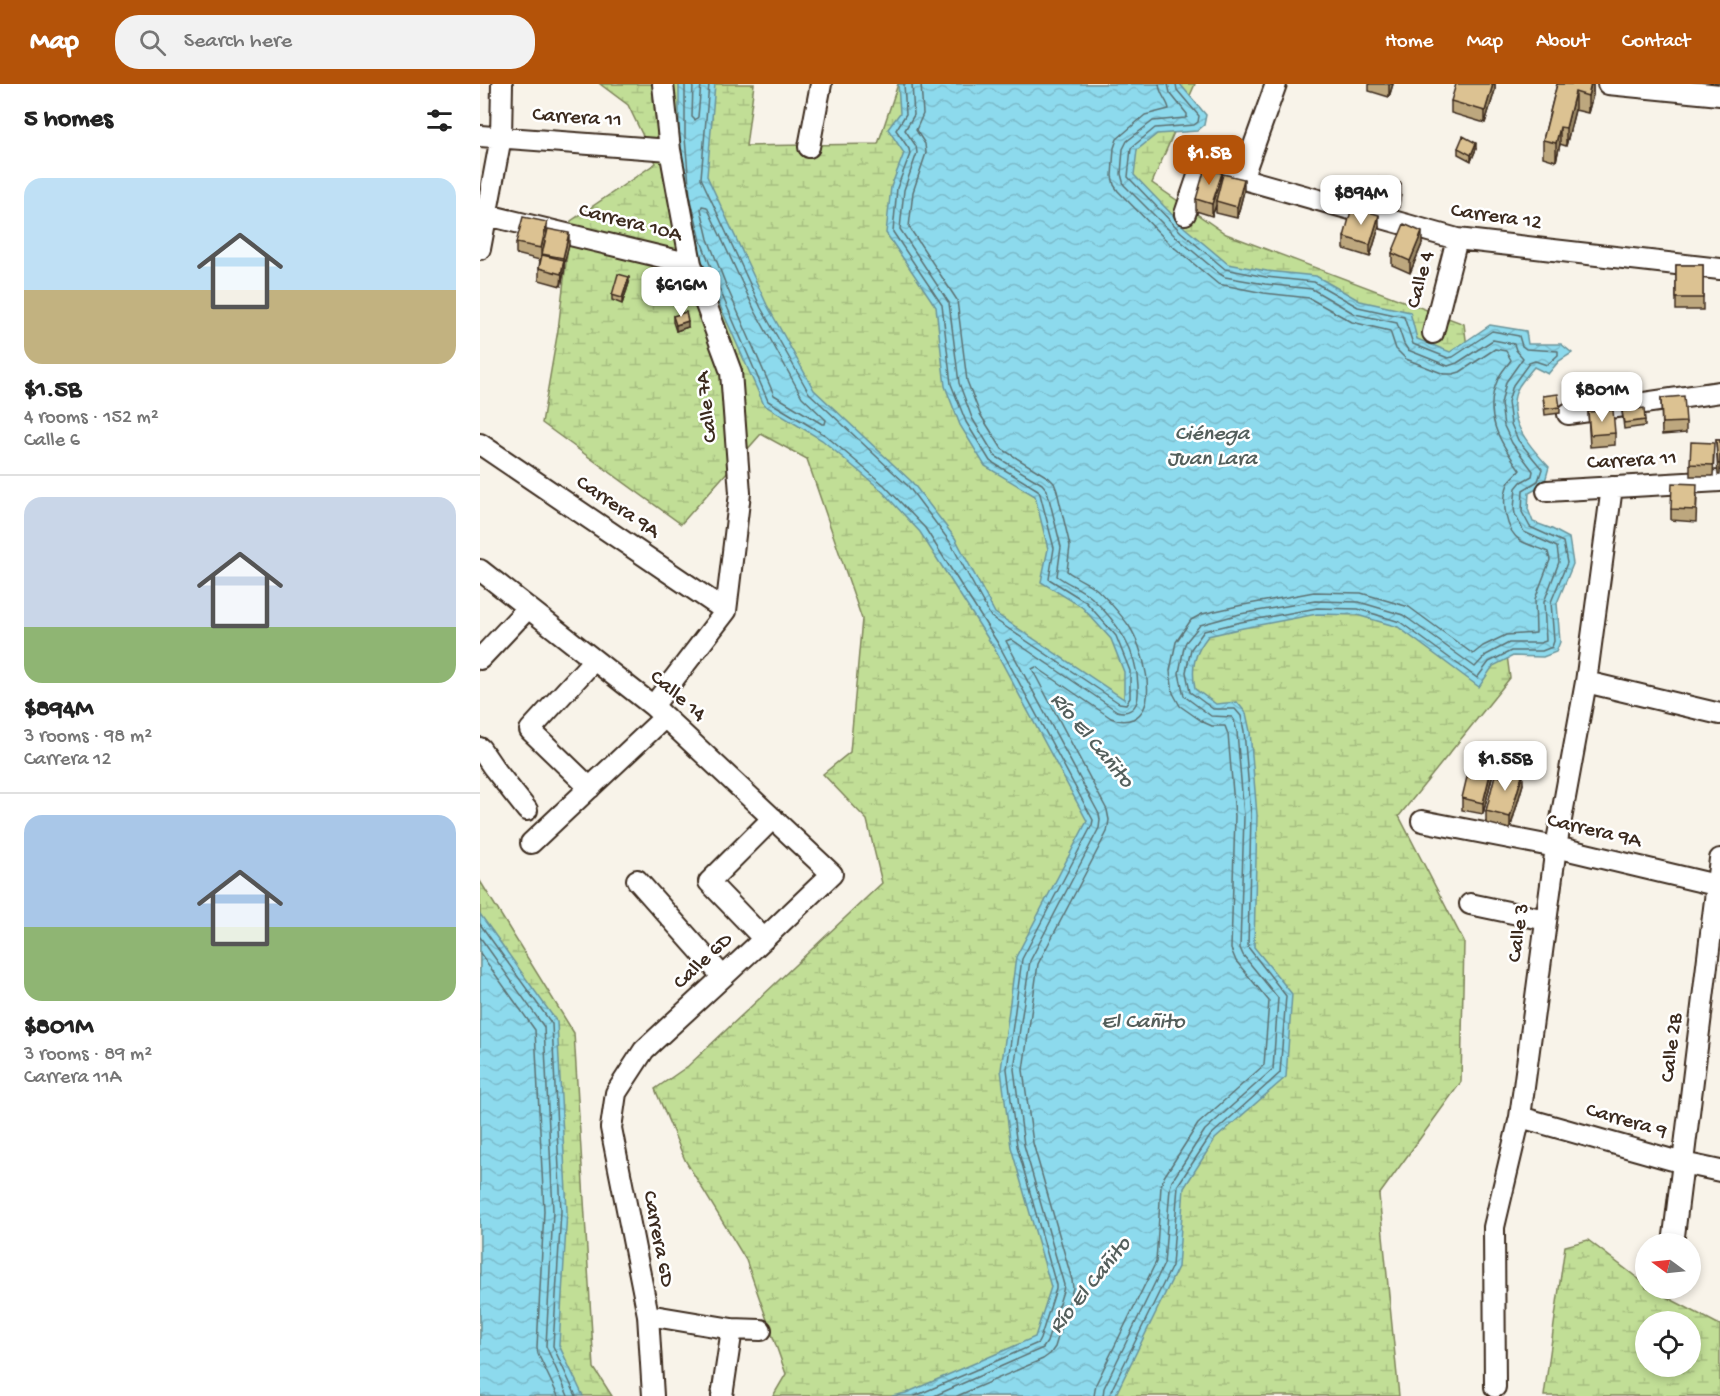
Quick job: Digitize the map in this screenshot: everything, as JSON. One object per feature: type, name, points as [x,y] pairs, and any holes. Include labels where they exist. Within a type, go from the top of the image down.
[{"type":"street","points":[[480,249],[501,137],[502,84]]},
{"type":"street","name":"Calle 7A","points":[[663,84],[670,150],[691,264],[731,372],[740,493],[726,611]]},
{"type":"street","points":[[809,147],[821,84]]},
{"type":"street","points":[[1242,179],[1276,84]]},
{"type":"street","points":[[1608,84],[1720,94]]},
{"type":"street","name":"Carrera 11","points":[[480,136],[670,150]]},
{"type":"street","name":"Carrera 12","points":[[1185,213],[1201,167],[1457,240],[1720,269]]},
{"type":"street","name":"Carrera 10A","points":[[487,215],[691,264]]},
{"type":"street","name":"Calle 4","points":[[1433,333],[1457,240]]},
{"type":"street","points":[[1568,414],[1720,392]]},
{"type":"street","name":"Carrera 9A","points":[[480,444],[726,611]]},
{"type":"street","name":"Carrera 11","points":[[1547,491],[1720,481]]},
{"type":"street","name":"Calle 3","points":[[1495,1387],[1494,1227],[1520,1117],[1556,847],[1586,682],[1612,487]]},
{"type":"street","name":"Calle 14","points":[[480,570],[659,712],[832,874]]},
{"type":"street","points":[[480,658],[528,608]]},
{"type":"street","points":[[531,843],[590,788],[659,712],[726,611]]},
{"type":"street","points":[[590,788],[530,730],[594,660]]},
{"type":"street","points":[[1586,682],[1720,714]]},
{"type":"street","points":[[480,748],[526,810]]},
{"type":"street","points":[[764,939],[709,882],[773,818]]},
{"type":"street","name":"Carrera 9A","points":[[1422,821],[1556,847],[1718,886]]},
{"type":"street","name":"Calle 2B","points":[[1674,1233],[1720,859]]},
{"type":"street","name":"Calle 6D","points":[[616,1092],[644,1050],[832,874]]},
{"type":"street","points":[[637,880],[723,977]]},
{"type":"street","points":[[1470,904],[1546,920]]},
{"type":"street","name":"Carrera 6D","points":[[616,1092],[611,1128],[648,1315],[652,1396]]},
{"type":"street","name":"Carrera 9","points":[[1520,1117],[1720,1171]]},
{"type":"street","points":[[648,1315],[732,1329],[761,1330]]},
{"type":"street","points":[[722,1396],[732,1329]]},
{"type":"green space","points":[[600,84],[754,84],[746,146],[878,144],[898,84],[1195,84],[1152,183],[1226,234],[1464,324],[1510,678],[1399,816],[1464,942],[1461,1082],[1379,1195],[1399,1396],[773,1396],[786,1374],[746,1260],[685,1160],[655,1089],[688,1066],[882,883],[867,820],[823,774],[850,752],[862,619],[807,459],[761,434],[681,524],[542,423],[558,330],[571,221],[656,163],[628,105]]},
{"type":"green space","points":[[480,881],[574,1033],[594,1368],[612,1396],[480,1396]]},
{"type":"green space","points":[[1588,1240],[1635,1276],[1635,1299],[1670,1299],[1693,1311],[1635,1311],[1635,1377],[1701,1377],[1701,1315],[1720,1325],[1720,1396],[1544,1396],[1565,1246]]},
{"type":"water","name":"Ciénega Juan Lara","points":[[679,84],[715,84],[707,176],[767,305],[814,390],[912,482],[955,538],[995,613],[1124,699],[1124,672],[1111,639],[1082,607],[1041,582],[1048,549],[1035,496],[985,466],[960,425],[945,386],[936,307],[886,233],[891,187],[904,153],[888,129],[900,113],[898,84],[1180,84],[1206,115],[1204,125],[1197,131],[1157,134],[1137,150],[1134,175],[1185,228],[1228,264],[1316,276],[1360,301],[1410,312],[1417,339],[1450,352],[1490,325],[1526,331],[1528,344],[1561,344],[1572,353],[1559,361],[1548,374],[1534,367],[1519,386],[1514,408],[1520,430],[1549,467],[1544,485],[1529,493],[1528,509],[1533,522],[1569,538],[1573,564],[1557,603],[1560,642],[1556,652],[1543,657],[1513,656],[1493,666],[1479,687],[1398,627],[1357,615],[1317,614],[1208,636],[1197,655],[1193,674],[1195,689],[1216,704],[1237,702],[1246,713],[1250,731],[1257,815],[1254,947],[1292,994],[1286,1077],[1215,1139],[1184,1188],[1178,1267],[1115,1396],[892,1396],[906,1393],[1035,1337],[1051,1287],[1011,1147],[1001,1070],[1016,957],[1087,821],[994,648],[920,532],[880,489],[822,440],[764,405],[713,290],[695,243],[684,197],[679,139]]},
{"type":"water","points":[[480,914],[557,1022],[567,1211],[559,1345],[583,1396],[480,1396]]},
{"type":"building","points":[[1456,84],[1493,84],[1485,111],[1451,101]]},
{"type":"building","points":[[1557,84],[1591,84],[1588,96],[1575,92],[1566,128],[1560,127],[1556,143],[1543,140]]},
{"type":"building","points":[[1463,136],[1476,143],[1471,155],[1458,148]]},
{"type":"building","points":[[1205,168],[1222,173],[1212,204],[1196,199]]},
{"type":"building","points":[[1223,174],[1244,179],[1237,207],[1216,201]]},
{"type":"building","points":[[1376,177],[1401,183],[1398,199],[1372,194]]},
{"type":"building","points":[[1352,207],[1379,215],[1370,245],[1344,237]]},
{"type":"building","points":[[523,217],[547,222],[541,248],[516,243]]},
{"type":"building","points":[[1404,224],[1422,232],[1410,261],[1392,253]]},
{"type":"building","points":[[548,229],[569,233],[563,258],[542,254]]},
{"type":"building","points":[[542,255],[564,260],[561,274],[539,268]]},
{"type":"building","points":[[1676,265],[1703,265],[1703,298],[1676,298]]},
{"type":"building","points":[[618,274],[629,277],[622,298],[612,295]]},
{"type":"building","points":[[686,312],[688,321],[676,325],[673,316]]},
{"type":"building","points":[[1558,394],[1560,407],[1545,409],[1543,396]]},
{"type":"building","points":[[1684,396],[1686,422],[1662,423],[1661,398]]},
{"type":"building","points":[[1644,408],[1645,420],[1624,423],[1622,411]]},
{"type":"building","points":[[1613,410],[1615,433],[1590,435],[1588,412]]},
{"type":"building","points":[[1716,440],[1720,440],[1720,464],[1718,464]]},
{"type":"building","points":[[1691,442],[1714,443],[1713,465],[1690,464]]},
{"type":"building","points":[[1672,483],[1697,484],[1696,510],[1671,509]]},
{"type":"building","points":[[1471,760],[1492,766],[1483,803],[1462,798]]},
{"type":"building","points":[[1505,766],[1523,772],[1510,817],[1486,811],[1495,775],[1504,778]]},
{"type":"water label","name":"Río El Cañito","points":[[1091,741]]},
{"type":"water label","name":"El Cañito","points":[[1143,1023]]},
{"type":"water label","name":"Río El Cañito","points":[[1091,1286]]}]
